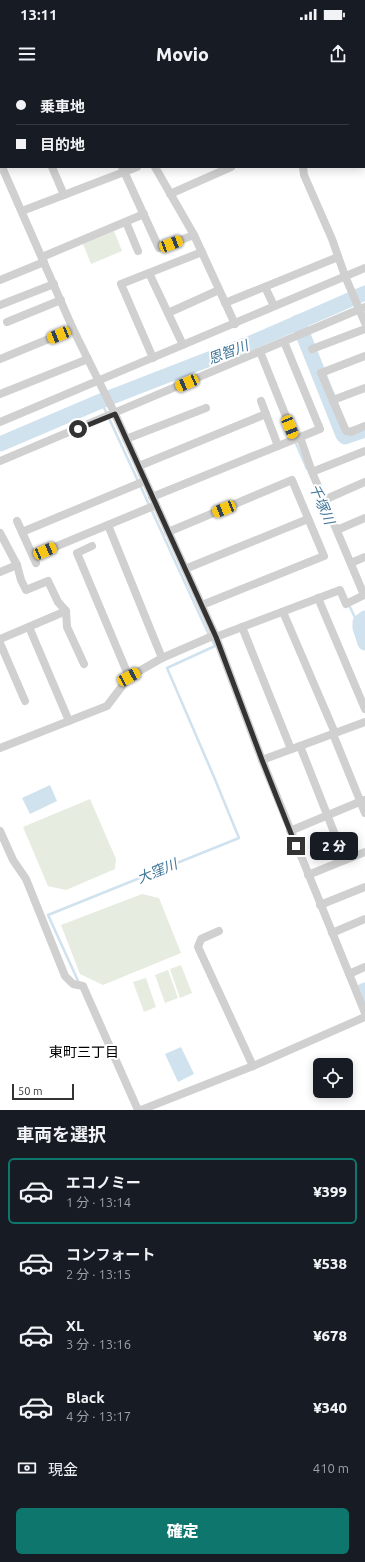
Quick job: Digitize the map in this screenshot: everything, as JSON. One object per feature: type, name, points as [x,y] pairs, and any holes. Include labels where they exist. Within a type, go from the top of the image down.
[{"type":"street","points":[[2,168],[99,382],[110,416],[126,439],[202,605],[290,831],[365,1013]]},
{"type":"street","points":[[52,168],[64,195]]},
{"type":"street","points":[[156,168],[194,236],[234,324]]},
{"type":"street","points":[[170,194],[229,168]]},
{"type":"street","points":[[303,168],[304,175],[332,239],[346,278],[362,308],[365,323]]},
{"type":"street","points":[[22,211],[64,195],[123,169],[159,248],[194,236]]},
{"type":"street","points":[[0,280],[144,214]]},
{"type":"street","points":[[126,222],[138,251]]},
{"type":"street","points":[[153,358],[120,284],[202,252]]},
{"type":"street","points":[[225,303],[338,257]]},
{"type":"street","points":[[0,422],[99,382],[274,306],[346,278],[365,268]]},
{"type":"street","points":[[149,273],[183,345]]},
{"type":"street","points":[[0,305],[54,284]]},
{"type":"street","points":[[265,287],[274,306]]},
{"type":"street","points":[[168,313],[219,290]]},
{"type":"street","points":[[7,322],[61,300]]},
{"type":"street","points":[[0,461],[110,416],[362,308]]},
{"type":"street","points":[[312,349],[365,328]]},
{"type":"street","points":[[0,359],[74,329]]},
{"type":"street","points":[[152,497],[320,429],[286,344]]},
{"type":"street","points":[[0,748],[107,706],[129,677],[162,658],[215,636],[242,628],[340,590],[346,604],[365,595],[261,354]]},
{"type":"street","points":[[365,356],[321,373],[346,431],[351,432],[365,426]]},
{"type":"street","points":[[0,394],[88,359]]},
{"type":"street","points":[[333,400],[365,388]]},
{"type":"street","points":[[261,401],[278,446]]},
{"type":"street","points":[[126,439],[206,408]]},
{"type":"street","points":[[139,466],[266,414]]},
{"type":"street","points":[[312,472],[365,451]]},
{"type":"street","points":[[168,532],[292,480],[324,556],[202,605]]},
{"type":"street","points":[[22,532],[145,481]]},
{"type":"street","points":[[324,500],[365,482]]},
{"type":"street","points":[[17,521],[34,560],[108,525],[156,505]]},
{"type":"street","points":[[337,530],[365,518]]},
{"type":"street","points":[[185,569],[308,519]]},
{"type":"street","points":[[108,525],[162,658]]},
{"type":"street","points":[[0,533],[17,565],[21,580],[26,590],[48,581],[58,602],[66,611],[67,626],[84,664]]},
{"type":"street","points":[[92,546],[77,553],[129,677]]},
{"type":"street","points":[[351,564],[365,558]]},
{"type":"street","points":[[0,572],[17,565]]},
{"type":"street","points":[[318,598],[365,709]]},
{"type":"street","points":[[0,639],[66,611]]},
{"type":"street","points":[[283,612],[363,801],[365,813]]},
{"type":"street","points":[[29,627],[69,721]]},
{"type":"street","points":[[242,628],[291,749]]},
{"type":"street","points":[[0,643],[24,701]]},
{"type":"street","points":[[262,760],[365,722]]},
{"type":"street","points":[[300,746],[345,860]]},
{"type":"street","points":[[290,831],[363,801]]},
{"type":"street","points":[[0,831],[13,860],[26,879],[65,976],[73,984],[84,986],[140,1110],[253,1066],[365,1017]]},
{"type":"street","points":[[308,875],[365,852]]},
{"type":"street","points":[[320,906],[365,888]]},
{"type":"street","points":[[332,933],[365,919]]},
{"type":"street","points":[[219,931],[201,939],[198,946],[253,1066]]},
{"type":"street","points":[[349,974],[365,967]]},
{"type":"shaded area","points":[[114,231],[122,251],[91,264],[83,244]]},
{"type":"shaded area","points":[[90,799],[116,859],[115,869],[66,890],[48,886],[23,827]]},
{"type":"shaded area","points":[[142,894],[159,898],[181,953],[103,985],[80,974],[61,925]]},
{"type":"shaded area","points":[[181,965],[192,993],[180,998],[170,969]]},
{"type":"shaded area","points":[[168,970],[178,998],[165,1003],[155,975]]},
{"type":"shaded area","points":[[146,978],[156,1007],[144,1012],[133,982]]},
{"type":"water","points":[[50,785],[57,801],[30,814],[22,798]]},
{"type":"water","points":[[181,1047],[194,1074],[178,1082],[165,1054]]},
{"type":"waterway","name":"恩智川","points":[[0,444],[101,401],[253,342],[365,293]]},
{"type":"waterway","points":[[298,322],[343,435],[345,437],[365,430]]},
{"type":"waterway","name":"千塚川","points":[[253,342],[256,350]]},
{"type":"waterway","name":"大窪川","points":[[101,401],[138,481]]},
{"type":"waterway","name":"千塚川","points":[[295,441],[307,469]]},
{"type":"waterway","name":"大窪川","points":[[141,487],[149,505]]},
{"type":"waterway","name":"大窪川","points":[[152,511],[209,635]]},
{"type":"waterway","name":"千塚川","points":[[349,605],[360,628]]},
{"type":"waterway","name":"千塚川","points":[[365,618],[360,622],[360,628],[365,643]]},
{"type":"waterway","name":"大窪川","points":[[79,983],[48,915],[239,838],[167,668],[215,646],[212,640]]},
{"type":"waterway","name":"千塚川","points":[[365,990],[363,991],[365,995]]},
{"type":"district","name":"東町三丁目","points":[[84,1052]]},
{"type":"route","points":[[78,429],[115,414],[216,637],[296,846]]}]
